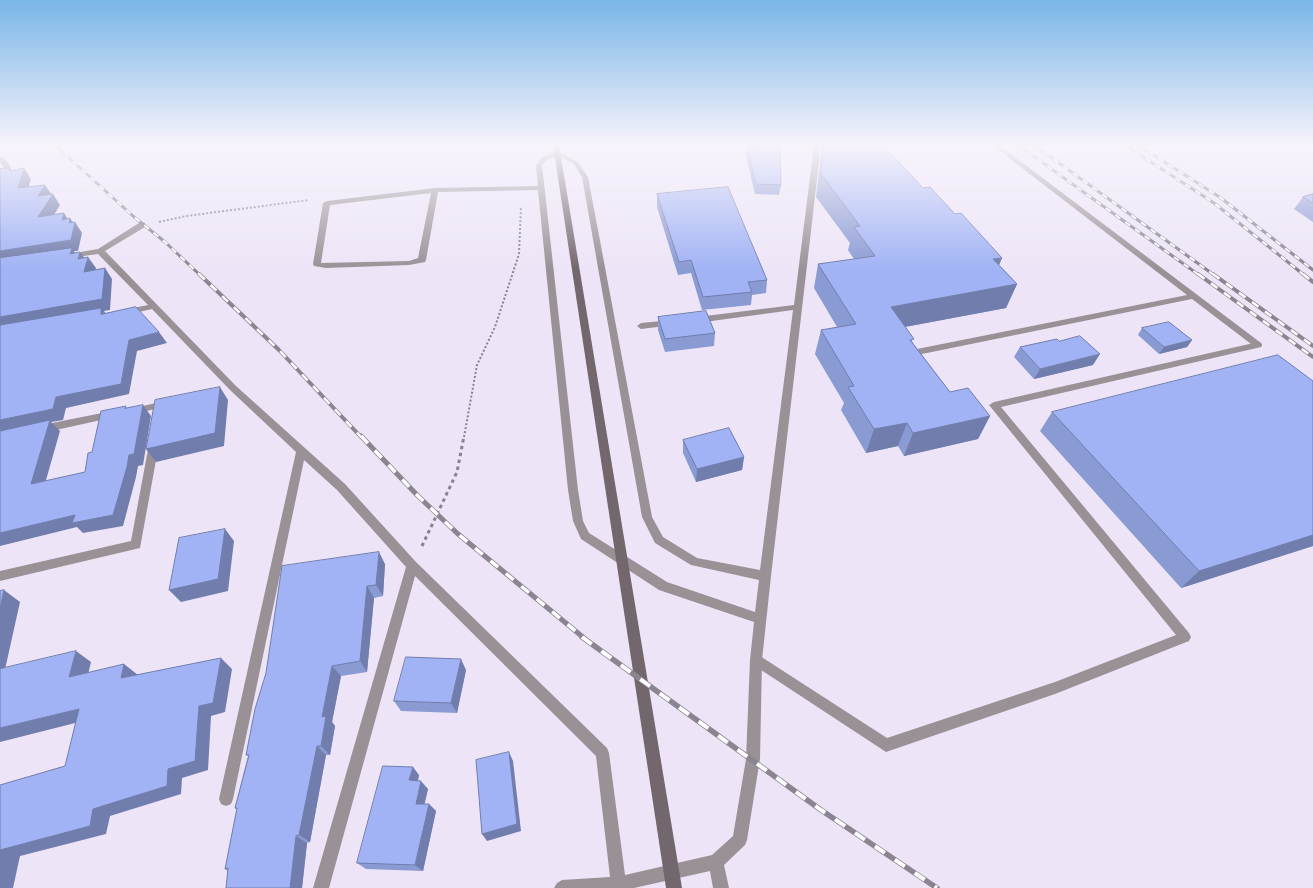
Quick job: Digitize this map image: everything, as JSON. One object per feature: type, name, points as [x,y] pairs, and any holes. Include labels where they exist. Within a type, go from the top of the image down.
[{"type":"street","points":[[563,186],[674,888]]},
{"type":"street","points":[[587,186],[647,517],[659,540],[695,562],[765,576]]},
{"type":"street","points":[[562,888],[619,886],[716,862],[740,840],[753,760],[756,660],[765,576],[813,186]]},
{"type":"street","points":[[756,660],[886,746],[1055,688],[1185,636],[994,405],[1258,345],[1050,186]]},
{"type":"street","points":[[435,190],[422,260],[394,264],[326,266],[317,264],[326,203],[435,190],[541,188],[573,490],[578,521],[585,536],[663,586],[761,619]]},
{"type":"street","points":[[61,257],[100,251],[142,225]]},
{"type":"street","points":[[100,251],[233,388],[301,452],[341,487],[412,566],[602,753],[619,886]]},
{"type":"street","points":[[918,352],[1193,296]]},
{"type":"street","points":[[116,313],[155,306]]},
{"type":"street","points":[[641,326],[799,307]]},
{"type":"street","points":[[219,391],[233,388]]},
{"type":"street","points":[[31,432],[160,409],[175,402]]},
{"type":"street","points":[[0,576],[136,545],[155,436]]},
{"type":"street","points":[[226,799],[301,452]]},
{"type":"street","points":[[321,888],[412,566]]},
{"type":"street","points":[[716,862],[720,888]]},
{"type":"path","points":[[412,566],[457,472],[477,365],[495,327],[519,254],[522,188]]},
{"type":"building","points":[[0,186],[18,186],[18,188],[44,186],[38,196],[53,194],[38,217],[64,213],[62,220],[70,218],[69,223],[75,222],[71,240],[0,251]]},
{"type":"building","points":[[830,186],[930,187],[955,214],[961,213],[1002,258],[993,259],[1017,284],[891,307],[914,339],[910,340],[950,392],[968,388],[990,416],[913,433],[907,423],[874,429],[848,387],[854,386],[821,330],[856,324],[818,264],[875,256],[854,227],[860,226]]},
{"type":"building","points":[[728,187],[767,280],[748,282],[752,292],[703,297],[691,260],[679,262],[657,194]]},
{"type":"building","points":[[1313,194],[1313,203],[1303,197]]},
{"type":"building","points":[[72,248],[70,254],[80,252],[78,259],[88,257],[84,272],[105,268],[102,299],[0,317],[0,258]]},
{"type":"building","points":[[136,307],[159,332],[129,340],[121,384],[56,397],[53,409],[0,420],[0,325],[101,308],[101,314]]},
{"type":"building","points":[[706,311],[715,333],[665,339],[658,317]]},
{"type":"building","points":[[1169,322],[1192,340],[1164,347],[1142,328]]},
{"type":"building","points":[[1080,336],[1100,354],[1040,369],[1020,347],[1057,339],[1059,341]]},
{"type":"building","points":[[1278,355],[1313,381],[1313,535],[1199,571],[1052,412]]},
{"type":"building","points":[[220,387],[215,433],[146,449],[155,400]]},
{"type":"building","points":[[143,405],[134,454],[129,455],[113,515],[72,523],[75,515],[0,533],[0,431],[50,420],[31,484],[85,472],[88,453],[92,452],[101,411],[126,406],[125,408]]},
{"type":"building","points":[[729,428],[744,457],[697,469],[683,440]]},
{"type":"building","points":[[225,529],[218,579],[169,590],[179,538]]},
{"type":"building","points":[[379,552],[376,585],[367,586],[360,661],[332,666],[322,717],[326,716],[321,746],[317,746],[299,835],[296,836],[290,888],[226,888],[228,868],[225,869],[237,808],[235,808],[249,755],[246,755],[255,709],[266,673],[282,566]]},
{"type":"building","points":[[4,590],[0,608],[0,591]]},
{"type":"building","points":[[76,651],[69,677],[124,664],[121,678],[221,658],[213,703],[199,706],[195,761],[168,769],[167,786],[93,809],[90,826],[0,850],[0,785],[65,766],[79,709],[0,728],[0,669]]},
{"type":"building","points":[[406,657],[461,659],[451,703],[394,701]]},
{"type":"building","points":[[509,752],[517,824],[482,834],[476,760]]},
{"type":"building","points":[[383,766],[413,767],[409,780],[421,781],[416,804],[429,804],[415,865],[357,863]]},
{"type":"railway","points":[[101,186],[165,242],[200,275]]},
{"type":"railway","points":[[1076,186],[1199,275]]},
{"type":"railway","points":[[1091,186],[1214,275]]},
{"type":"railway","points":[[1189,186],[1214,203],[1304,275]]},
{"type":"railway","points":[[1203,186],[1221,198],[1313,270]]},
{"type":"railway","points":[[199,274],[279,350],[361,437]]},
{"type":"railway","points":[[1198,274],[1313,357]]},
{"type":"railway","points":[[1213,274],[1313,346]]},
{"type":"railway","points":[[1303,274],[1313,282]]},
{"type":"railway","points":[[361,436],[418,496],[458,534],[584,638]]},
{"type":"railway","points":[[582,637],[821,810],[937,888]]}]
